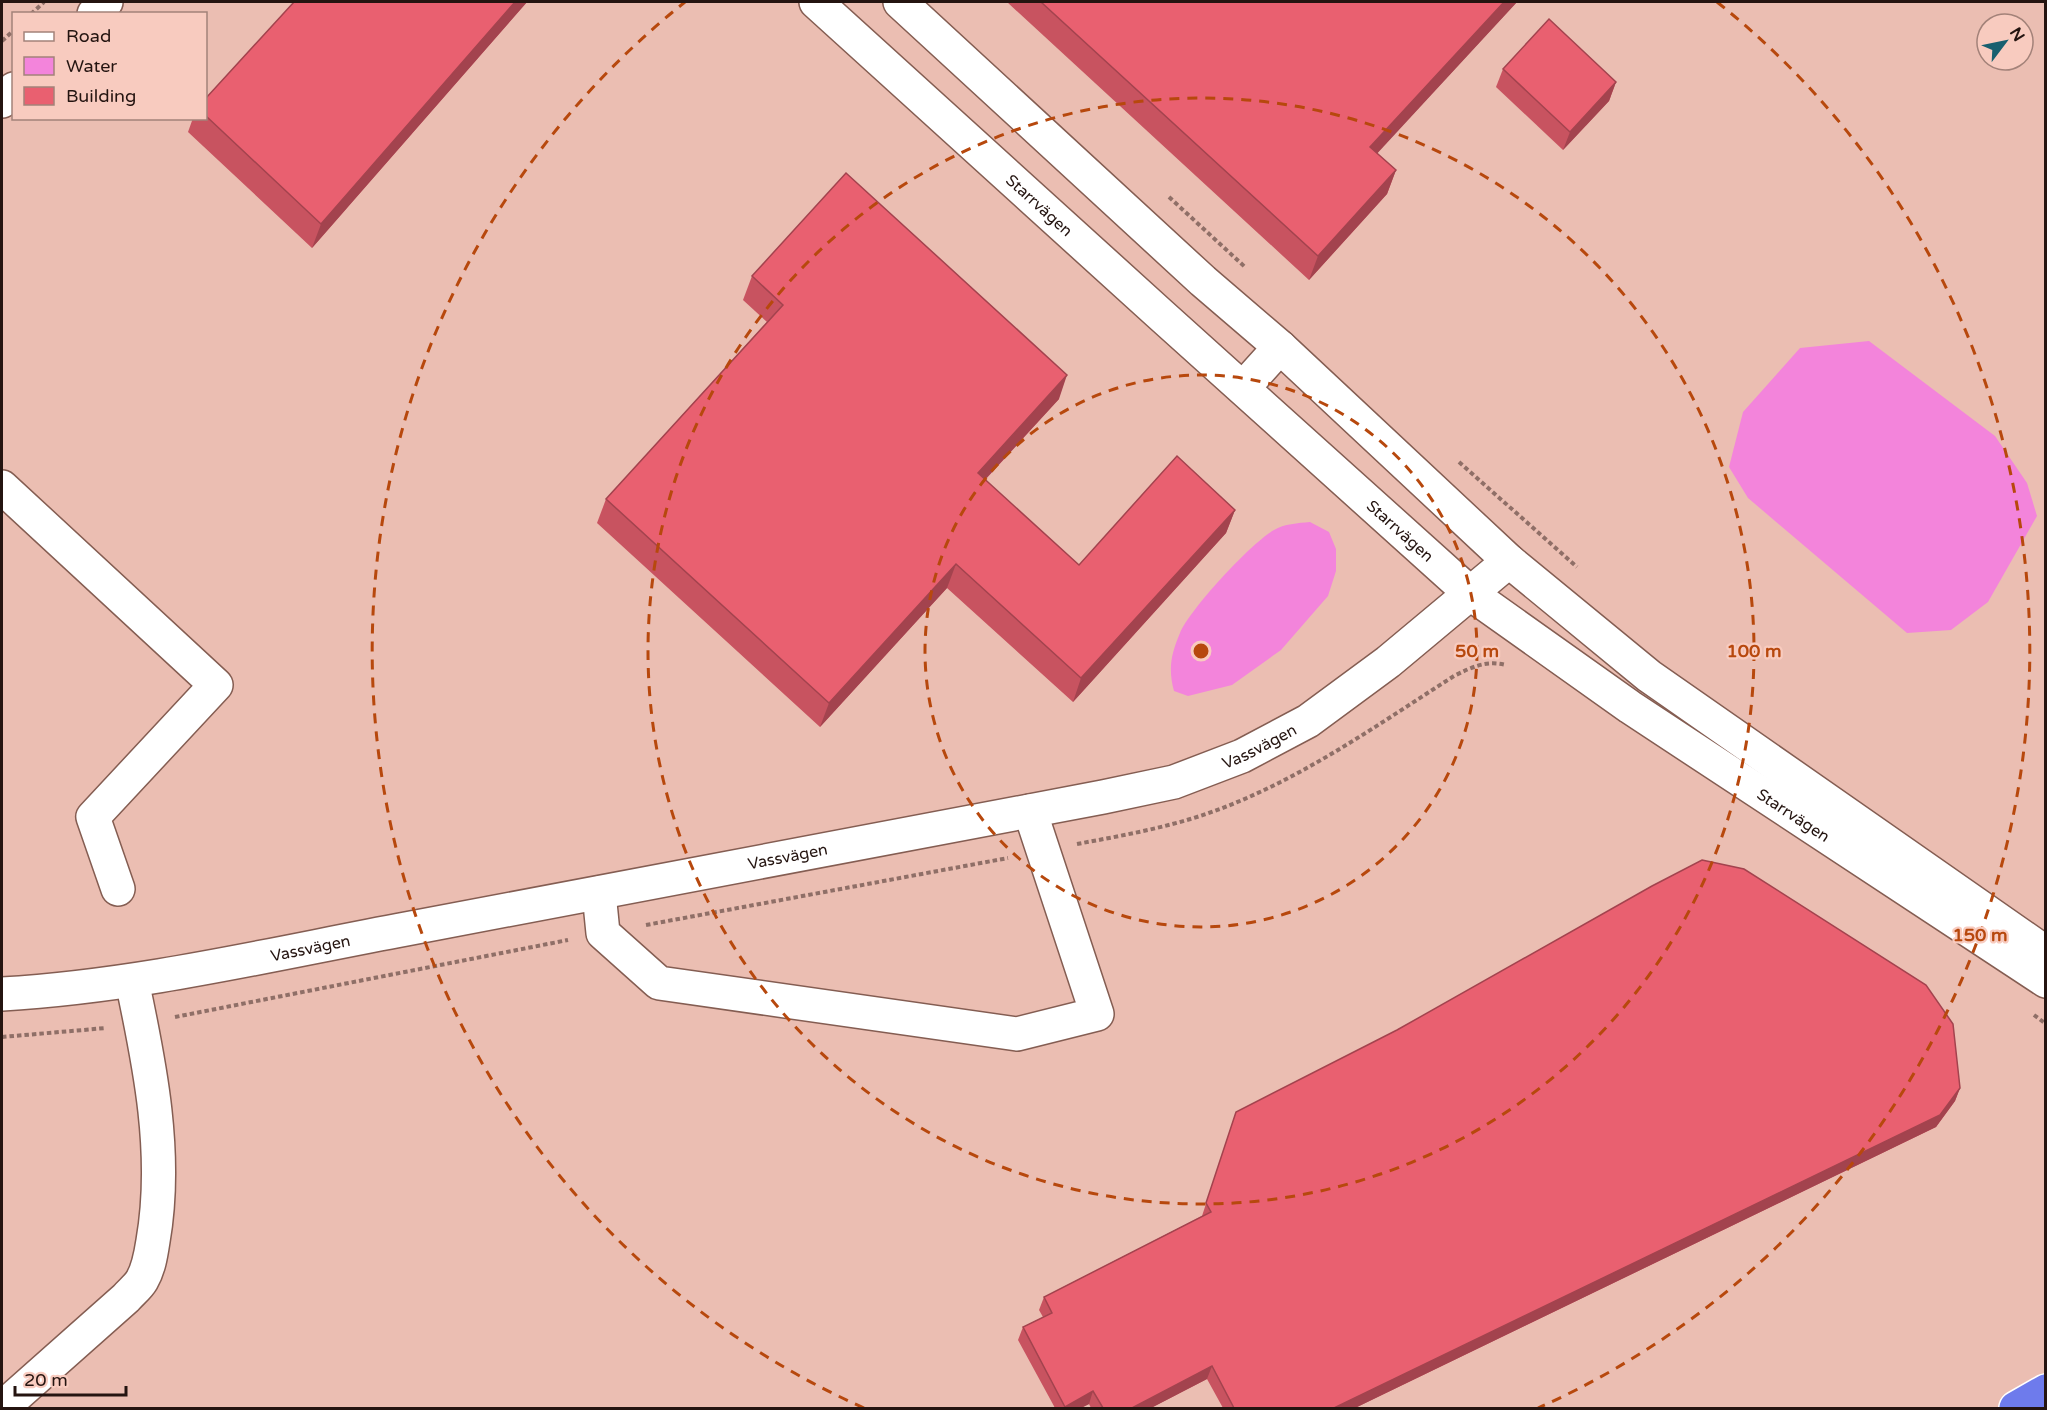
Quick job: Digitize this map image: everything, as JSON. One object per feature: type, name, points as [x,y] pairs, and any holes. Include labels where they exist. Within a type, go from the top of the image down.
[{"type":"highway","points":[[2016,1408],[2046,1391]]},
{"type":"street","name":"Starrvägen","points":[[816,2],[1472,594],[1630,707],[2046,981]]},
{"type":"street","name":"Starrvägen","points":[[900,2],[1203,281],[1280,347],[1509,561],[1649,676],[2046,953]]},
{"type":"street","points":[[1243,388],[1280,347]]},
{"type":"street","points":[[2,487],[216,685],[93,818],[118,889]]},
{"type":"street","name":"Vassvägen","points":[[2,994],[132,981],[184,973],[340,941],[1174,782],[1242,756],[1308,721],[1388,662],[1509,561]]},
{"type":"street","points":[[599,893],[603,933],[659,983],[1017,1034],[1097,1014],[1030,811]]},
{"type":"street","points":[[2,1408],[126,1298],[141,1281],[150,1261],[156,1226],[159,1175],[154,1110],[132,981]]},
{"type":"water","points":[[1869,341],[1995,436],[2027,483],[2037,516],[1988,602],[1951,630],[1907,633],[1748,498],[1729,467],[1743,412],[1800,348]]},
{"type":"water","points":[[1310,522],[1329,532],[1336,549],[1336,571],[1328,596],[1281,650],[1232,685],[1188,696],[1174,691],[1171,669],[1174,648],[1186,622],[1208,593],[1251,548],[1274,530],[1291,524]]},
{"type":"building","points":[[294,2],[515,2],[321,224],[207,117],[207,97]]},
{"type":"building","points":[[1041,2],[1504,2],[1370,147],[1396,170],[1318,256]]},
{"type":"building","points":[[1549,19],[1616,82],[1570,132],[1503,69]]},
{"type":"building","points":[[846,173],[1067,375],[978,473],[1079,565],[1177,456],[1235,510],[1081,678],[956,564],[829,703],[606,499],[783,305],[752,276]]},
{"type":"building","points":[[1702,860],[1744,869],[1926,985],[1953,1024],[1960,1088],[1940,1115],[1334,1408],[1234,1408],[1212,1366],[1132,1408],[1103,1408],[1093,1391],[1065,1407],[1023,1327],[1052,1313],[1044,1297],[1211,1212],[1206,1203],[1236,1112],[1397,1030]]}]
